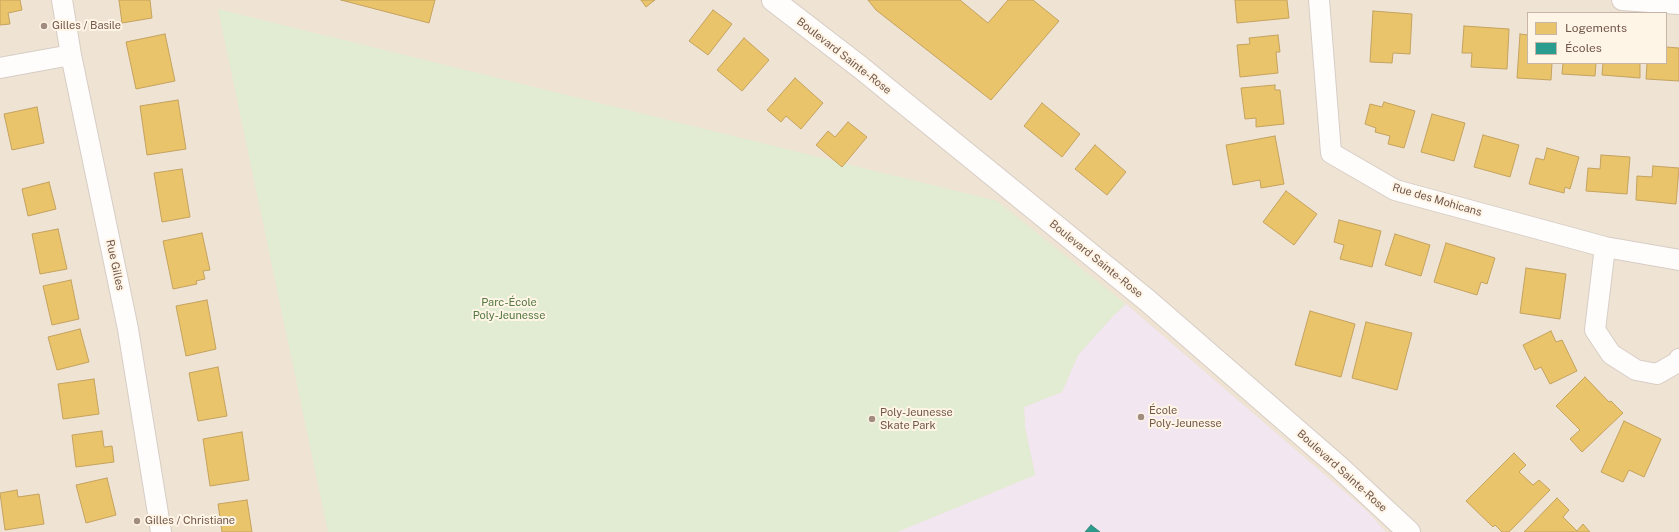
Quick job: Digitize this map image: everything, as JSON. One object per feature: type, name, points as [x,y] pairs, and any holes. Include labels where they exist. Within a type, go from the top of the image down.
[{"type":"street","name":"Rue Gilles","points":[[62,0],[71,55],[128,329],[161,532]]},
{"type":"street","name":"Boulevard Sainte-Rose","points":[[773,0],[860,67],[1148,301],[1339,467],[1409,532]]},
{"type":"street","name":"Rue des Mohicans","points":[[1319,0],[1331,153],[1395,190],[1605,247],[1679,260]]},
{"type":"street","points":[[1622,0],[1679,4]]},
{"type":"street","points":[[0,68],[71,55]]},
{"type":"street","points":[[1605,247],[1595,330],[1610,354],[1636,370],[1657,374],[1678,362],[1679,359]]},
{"type":"shaded area","points":[[0,0],[1679,0],[1679,532],[0,532]]},
{"type":"shaded area","name":"École Poly-Jeunesse","points":[[1126,304],[1368,512],[1386,532],[897,532],[1035,475],[1025,427],[1024,407],[1062,392],[1078,355],[1113,316]]},
{"type":"green space","name":"Parc-École Poly-Jeunesse","points":[[218,9],[997,201],[1126,304],[1113,316],[1078,355],[1062,392],[1024,407],[1025,427],[1035,475],[897,532],[328,532]]},
{"type":"building: Logements","points":[[0,0],[20,0],[22,10],[8,13],[10,24],[0,25]]},
{"type":"building: Logements","points":[[119,0],[150,0],[152,18],[122,23]]},
{"type":"building: Logements","points":[[341,0],[435,0],[429,23]]},
{"type":"building: Logements","points":[[641,0],[655,0],[646,7]]},
{"type":"building: Logements","points":[[868,0],[960,0],[988,23],[1008,0],[1033,0],[1059,21],[991,100],[876,10]]},
{"type":"building: Logements","points":[[1235,0],[1287,0],[1289,18],[1237,23]]},
{"type":"building: Logements","points":[[713,10],[732,24],[708,55],[689,41]]},
{"type":"building: Logements","points":[[1373,11],[1412,14],[1410,54],[1393,53],[1392,63],[1370,62]]},
{"type":"building: Logements","points":[[1464,26],[1509,29],[1507,69],[1471,67],[1472,53],[1462,53]]},
{"type":"building: Logements","points":[[165,34],[175,81],[136,89],[126,42]]},
{"type":"building: Logements","points":[[1520,34],[1527,35],[1527,64],[1552,64],[1551,80],[1517,78]]},
{"type":"building: Logements","points":[[1278,35],[1280,52],[1276,52],[1278,73],[1240,77],[1237,45],[1250,44],[1249,38]]},
{"type":"building: Logements","points":[[744,38],[769,60],[742,91],[717,70]]},
{"type":"building: Logements","points":[[1667,47],[1679,48],[1679,81],[1646,79],[1647,64],[1667,64]]},
{"type":"building: Logements","points":[[1563,64],[1596,64],[1595,76],[1562,74]]},
{"type":"building: Logements","points":[[1603,64],[1640,64],[1640,78],[1602,75]]},
{"type":"building: Logements","points":[[795,78],[823,103],[801,129],[786,116],[781,122],[767,110]]},
{"type":"building: Logements","points":[[1275,85],[1275,90],[1280,90],[1284,124],[1256,127],[1256,118],[1245,119],[1241,88]]},
{"type":"building: Logements","points":[[178,100],[186,149],[147,155],[140,106]]},
{"type":"building: Logements","points":[[1384,102],[1415,111],[1404,148],[1388,144],[1390,136],[1375,132],[1376,128],[1365,124],[1370,104],[1382,107]]},
{"type":"building: Logements","points":[[1042,103],[1080,134],[1062,157],[1024,126]]},
{"type":"building: Logements","points":[[37,107],[44,143],[12,150],[4,114]]},
{"type":"building: Logements","points":[[1432,114],[1465,123],[1454,161],[1421,152]]},
{"type":"building: Logements","points":[[848,122],[867,137],[842,167],[816,145],[828,131],[835,137]]},
{"type":"building: Logements","points":[[1483,135],[1519,145],[1510,177],[1474,167]]},
{"type":"building: Logements","points":[[1275,136],[1284,184],[1261,188],[1260,180],[1233,185],[1226,145]]},
{"type":"building: Logements","points":[[1095,145],[1126,172],[1107,195],[1075,169]]},
{"type":"building: Logements","points":[[1547,148],[1579,157],[1570,189],[1565,187],[1564,193],[1529,184],[1536,158],[1544,160]]},
{"type":"building: Logements","points":[[1601,155],[1630,157],[1627,194],[1586,191],[1588,168],[1600,169]]},
{"type":"building: Logements","points":[[1653,166],[1679,168],[1676,204],[1636,200],[1637,176],[1652,177]]},
{"type":"building: Logements","points":[[182,169],[190,217],[162,222],[154,173]]},
{"type":"building: Logements","points":[[49,182],[56,209],[28,216],[22,189]]},
{"type":"building: Logements","points":[[1286,191],[1317,214],[1294,245],[1263,222]]},
{"type":"building: Logements","points":[[1339,220],[1381,231],[1372,267],[1340,259],[1344,245],[1334,242]]},
{"type":"building: Logements","points":[[58,229],[67,269],[40,274],[32,234]]},
{"type":"building: Logements","points":[[202,233],[210,270],[203,271],[205,279],[196,281],[197,284],[173,289],[163,241]]},
{"type":"building: Logements","points":[[1395,234],[1430,245],[1421,276],[1385,265]]},
{"type":"building: Logements","points":[[1446,243],[1495,258],[1487,284],[1481,282],[1477,295],[1434,282]]},
{"type":"building: Logements","points":[[1526,268],[1566,274],[1560,319],[1520,313]]},
{"type":"building: Logements","points":[[71,280],[79,319],[52,325],[43,286]]},
{"type":"building: Logements","points":[[207,300],[216,349],[186,356],[176,306]]},
{"type":"building: Logements","points":[[1310,311],[1355,324],[1341,377],[1295,365]]},
{"type":"building: Logements","points":[[1366,322],[1412,333],[1397,390],[1352,378]]},
{"type":"building: Logements","points":[[80,329],[89,362],[57,370],[48,337]]},
{"type":"building: Logements","points":[[1551,331],[1556,342],[1562,340],[1577,371],[1550,384],[1541,367],[1535,370],[1523,345]]},
{"type":"building: Logements","points":[[218,367],[227,416],[198,421],[189,373]]},
{"type":"building: Logements","points":[[1585,377],[1609,402],[1611,401],[1623,413],[1582,452],[1570,439],[1580,430],[1556,406]]},
{"type":"building: Logements","points":[[94,379],[99,414],[63,419],[58,384]]},
{"type":"building: Logements","points":[[1624,421],[1661,439],[1644,477],[1629,470],[1623,482],[1601,472]]},
{"type":"building: Logements","points":[[102,431],[104,447],[112,446],[114,462],[76,467],[72,435]]},
{"type":"building: Logements","points":[[242,432],[249,480],[210,486],[203,439]]},
{"type":"building: Logements","points":[[1514,453],[1526,465],[1519,472],[1533,485],[1539,480],[1550,490],[1509,532],[1502,532],[1495,525],[1493,527],[1466,501]]},
{"type":"building: Logements","points":[[107,478],[116,515],[86,523],[76,485]]},
{"type":"building: Logements","points":[[17,490],[18,497],[39,494],[44,524],[5,530],[0,493]]},
{"type":"building: Logements","points":[[1557,498],[1569,510],[1563,517],[1577,531],[1583,524],[1590,532],[1524,532]]},
{"type":"building: Logements","points":[[247,500],[252,532],[222,532],[218,504]]},
{"type":"building: Écoles","points":[[1091,525],[1100,532],[1085,532]]},
{"type":"place","name":"Gilles / Basile","points":[[44,26]]},
{"type":"place","name":"École Poly-Jeunesse","points":[[1141,417]]},
{"type":"place","name":"Poly-Jeunesse Skate Park","points":[[872,419]]},
{"type":"place","name":"Gilles / Christiane","points":[[137,521]]}]
